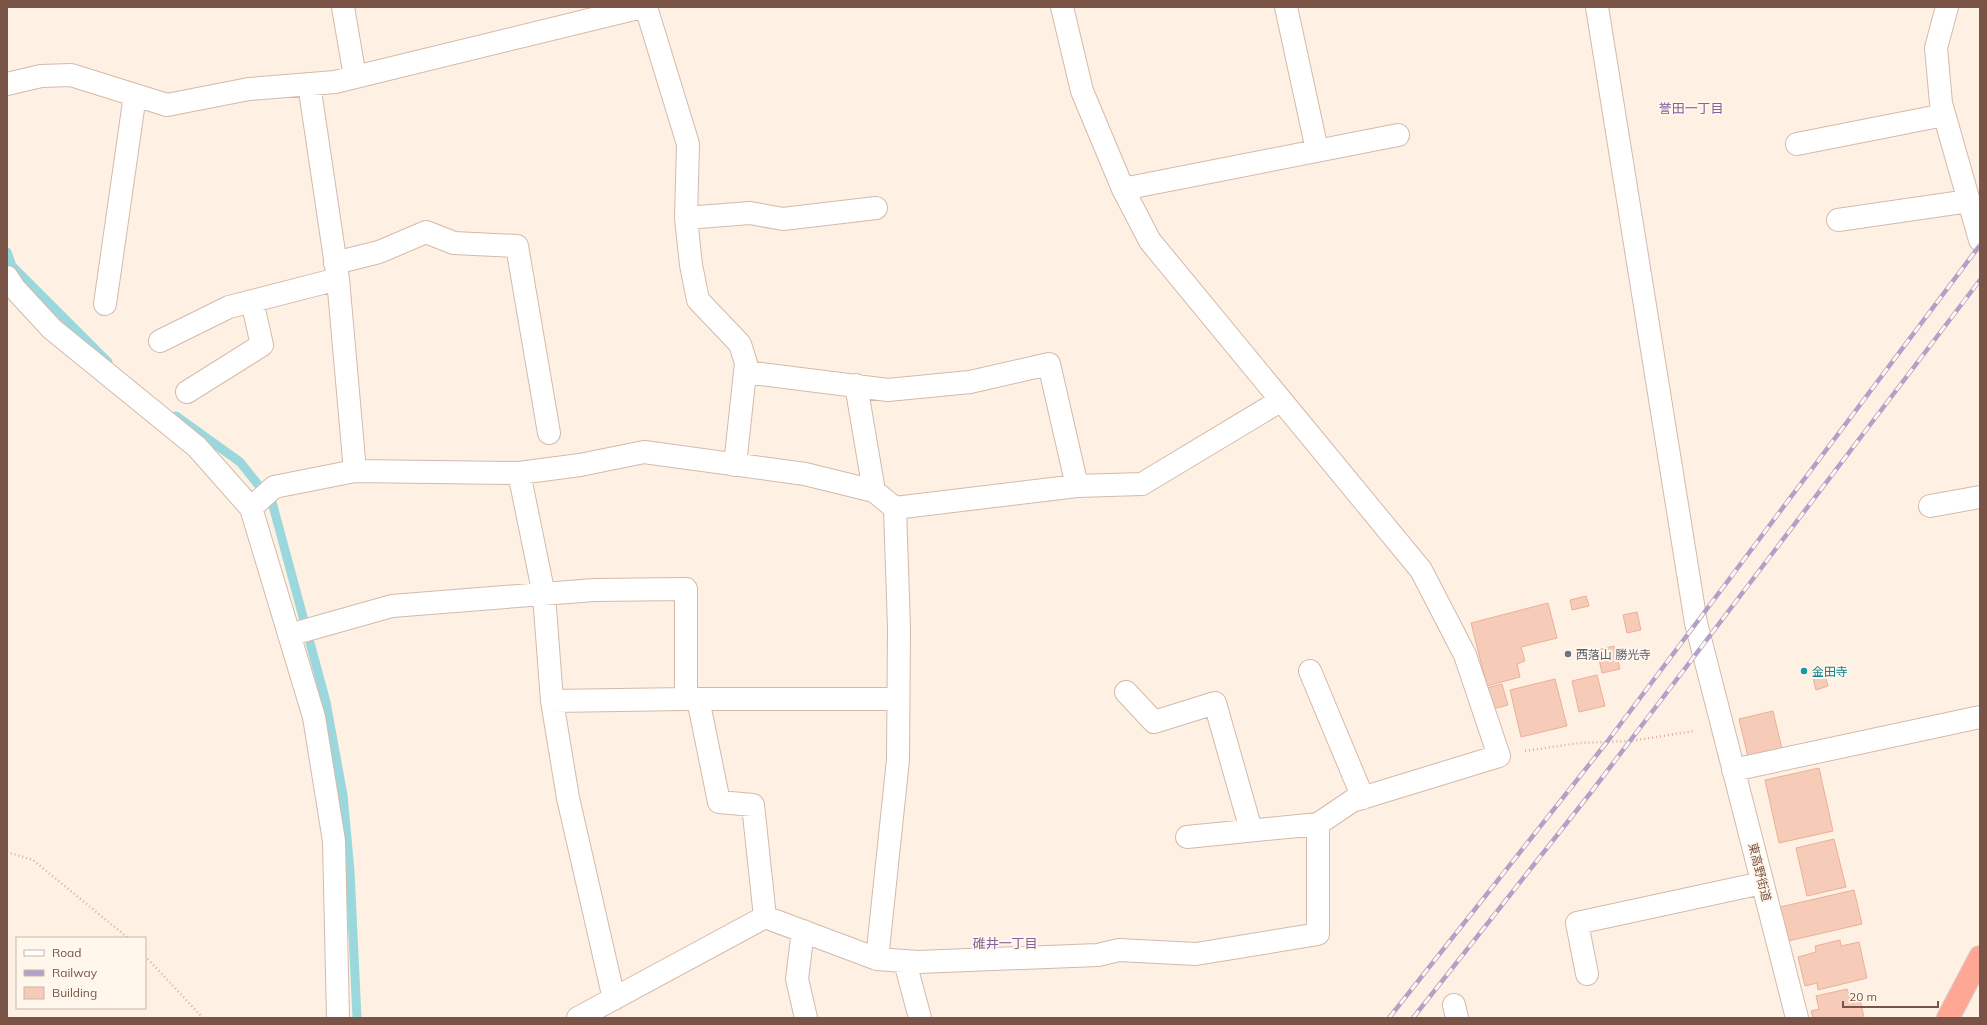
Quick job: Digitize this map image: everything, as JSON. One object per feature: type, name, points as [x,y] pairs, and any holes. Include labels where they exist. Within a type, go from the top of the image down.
[{"type":"highway","points":[[1948,1018],[1980,957]]},
{"type":"street","points":[[343,7],[355,77]]},
{"type":"street","points":[[7,84],[41,76],[71,75],[166,105],[249,89],[335,82],[642,7]]},
{"type":"street","points":[[646,7],[688,144],[686,218],[690,265],[698,300],[740,344],[746,363],[735,465]]},
{"type":"street","points":[[1062,7],[1082,91],[1123,188],[1150,241],[1280,401],[1421,570],[1465,655],[1499,756],[1352,801],[1318,824],[1187,837]]},
{"type":"street","points":[[1286,7],[1317,150]]},
{"type":"street","name":"東高野街道","points":[[1597,7],[1696,623],[1797,1018]]},
{"type":"street","points":[[1947,7],[1936,48],[1941,103],[1980,240]]},
{"type":"street","points":[[309,84],[336,271],[355,471]]},
{"type":"street","points":[[105,304],[135,95]]},
{"type":"street","points":[[1797,144],[1944,115]]},
{"type":"street","points":[[1123,188],[1398,135]]},
{"type":"street","points":[[1838,220],[1969,201]]},
{"type":"street","points":[[686,218],[750,213],[783,219],[876,208]]},
{"type":"street","points":[[160,341],[229,307],[252,301],[336,271],[426,232],[454,243],[517,246],[549,433]]},
{"type":"street","points":[[7,277],[15,289],[52,329],[197,447],[251,508],[314,717],[334,841],[338,1018]]},
{"type":"street","points":[[187,392],[262,345],[252,301]]},
{"type":"street","points":[[745,372],[888,390],[970,382],[1049,364],[1077,486]]},
{"type":"street","points":[[856,385],[874,491]]},
{"type":"street","points":[[251,508],[274,487],[355,471],[519,473],[580,464],[644,452],[805,474],[874,491],[895,508],[1077,486],[1142,484],[1280,401]]},
{"type":"street","points":[[519,473],[544,595],[552,702],[568,798],[614,999]]},
{"type":"street","points":[[1930,506],[1980,497]]},
{"type":"street","points":[[877,959],[898,760],[899,628],[895,508]]},
{"type":"street","points":[[289,635],[392,606],[594,590],[686,589],[692,699],[719,802],[753,805],[765,917]]},
{"type":"street","points":[[1310,671],[1363,798]]},
{"type":"street","points":[[1126,692],[1154,722],[1215,703],[1251,830]]},
{"type":"street","points":[[552,702],[692,699],[898,699]]},
{"type":"street","points":[[1734,770],[1980,717]]},
{"type":"street","points":[[578,1018],[765,917],[877,959],[905,962],[1098,955],[1119,950],[1196,954],[1318,934],[1318,824]]},
{"type":"street","points":[[1587,974],[1577,924],[1762,883]]},
{"type":"street","points":[[803,931],[797,979],[806,1018]]},
{"type":"street","points":[[905,962],[920,1018]]},
{"type":"path","points":[[1499,756],[1579,743],[1631,741],[1723,727]]},
{"type":"path","points":[[7,852],[33,860],[127,937]]},
{"type":"path","points":[[146,957],[203,1018]]},
{"type":"building","points":[[1586,596],[1589,606],[1572,610],[1570,600]]},
{"type":"building","points":[[1548,603],[1557,638],[1521,647],[1525,661],[1517,664],[1520,677],[1487,686],[1471,623]]},
{"type":"building","points":[[1637,612],[1641,630],[1627,633],[1623,615]]},
{"type":"building","points":[[1614,646],[1620,669],[1602,673],[1597,650]]},
{"type":"building","points":[[1823,668],[1828,686],[1816,690],[1811,671]]},
{"type":"building","points":[[1597,675],[1605,706],[1579,712],[1572,681]]},
{"type":"building","points":[[1555,679],[1567,726],[1521,737],[1510,690]]},
{"type":"building","points":[[1502,684],[1508,705],[1493,709],[1487,688]]},
{"type":"building","points":[[1773,711],[1783,753],[1749,761],[1739,719]]},
{"type":"building","points":[[1819,768],[1833,831],[1779,843],[1765,780]]},
{"type":"building","points":[[1834,839],[1846,887],[1807,896],[1796,848]]},
{"type":"building","points":[[1854,890],[1862,924],[1788,941],[1780,907]]},
{"type":"building","points":[[1840,940],[1841,946],[1859,942],[1867,978],[1818,990],[1817,983],[1805,986],[1798,957],[1816,952],[1815,946]]},
{"type":"building","points":[[1847,989],[1851,1001],[1860,999],[1864,1018],[1813,1018],[1811,1011],[1819,1009],[1816,996]]},
{"type":"waterway","points":[[7,252],[12,266],[108,362]]},
{"type":"waterway","points":[[176,416],[240,462],[272,502],[326,702],[343,795],[350,871],[357,1018]]},
{"type":"railway","points":[[1389,1018],[1607,742],[1980,245]]},
{"type":"railway","points":[[1413,1018],[1592,791],[1980,280]]},
{"type":"place","name":"西落山 勝光寺","points":[[1568,654]]},
{"type":"place","name":"金田寺","points":[[1804,671]]},
{"type":"district","name":"誉田一丁目","points":[[1691,108]]},
{"type":"district","name":"碓井一丁目","points":[[1005,943]]}]
